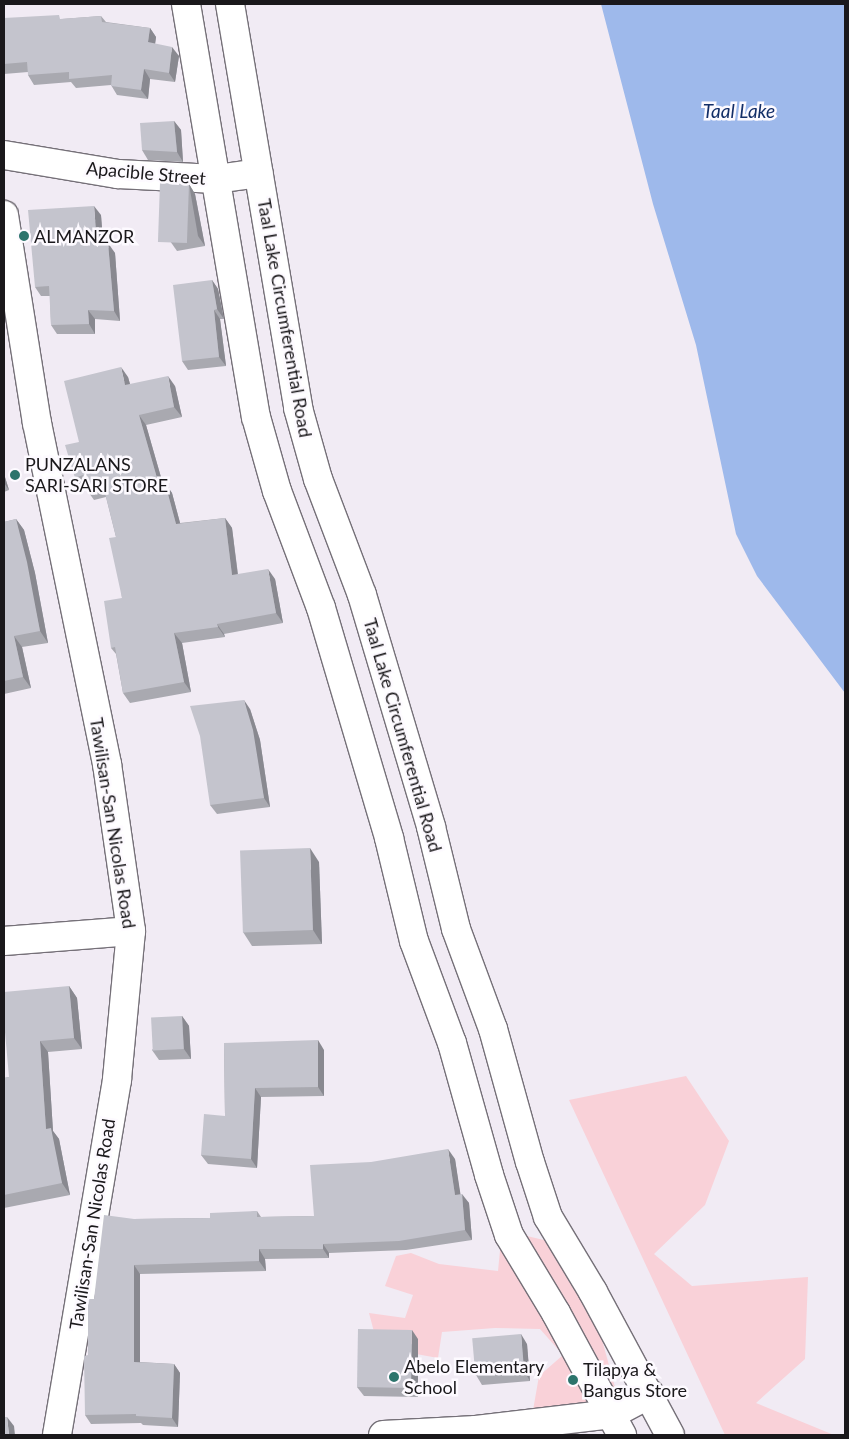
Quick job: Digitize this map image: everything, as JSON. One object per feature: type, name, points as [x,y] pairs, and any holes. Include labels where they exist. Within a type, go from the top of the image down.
[{"type":"main road","points":[[186,4],[256,417],[277,491],[321,608],[389,838],[414,941],[452,1043],[489,1175],[509,1235],[556,1313],[617,1425]]},
{"type":"main road","name":"Taal Lake Circumferential Road","points":[[230,4],[300,416],[323,495],[362,595],[431,827],[456,929],[493,1029],[530,1162],[548,1217],[650,1394],[670,1435]]},
{"type":"main road","name":"Apacible Street","points":[[4,155],[118,174],[216,179],[259,173]]},
{"type":"main road","name":"Tawilisan-San Nicolas Road","points":[[4,214],[37,423],[107,764],[131,931],[117,1080],[58,1435]]},
{"type":"main road","points":[[4,941],[131,931]]},
{"type":"main road","points":[[383,1435],[617,1425],[650,1394]]},
{"type":"shaded area","points":[[686,1076],[729,1141],[705,1205],[654,1254],[692,1286],[808,1277],[805,1359],[756,1403],[834,1435],[725,1435],[569,1100]]},
{"type":"shaded area","points":[[502,1230],[569,1246],[568,1281],[587,1285],[621,1409],[532,1416],[539,1376],[563,1355],[540,1329],[495,1328],[442,1332],[438,1358],[378,1347],[369,1313],[405,1318],[413,1295],[385,1286],[396,1256],[411,1253],[439,1264],[498,1271]]},
{"type":"water","name":"Taal Lake","points":[[601,4],[845,4],[845,693],[757,576],[736,534],[696,345],[653,204]]},
{"type":"building","points":[[59,15],[60,19],[101,16],[102,22],[150,28],[148,42],[172,47],[169,73],[144,69],[141,90],[111,86],[112,75],[69,79],[69,72],[28,75],[27,62],[4,64],[4,18]]},
{"type":"building","points":[[174,121],[177,152],[142,150],[140,123]]},
{"type":"building","points":[[160,183],[189,184],[187,243],[158,242]]},
{"type":"building","points":[[94,206],[97,244],[108,243],[114,311],[88,310],[89,324],[51,325],[49,286],[35,287],[28,210]]},
{"type":"building","points":[[212,280],[217,309],[214,310],[219,357],[182,361],[173,285]]},
{"type":"building","points":[[121,367],[125,385],[168,376],[174,407],[139,415],[159,485],[165,483],[176,524],[225,518],[232,575],[268,569],[276,613],[217,624],[218,627],[174,633],[184,682],[123,693],[115,647],[111,648],[104,601],[122,598],[109,538],[116,537],[103,485],[87,490],[83,475],[75,478],[65,445],[79,442],[64,381]]},
{"type":"building","points":[[16,519],[27,562],[40,631],[14,636],[23,677],[4,681],[4,522]]},
{"type":"building","points":[[244,700],[253,730],[264,798],[210,805],[200,736],[190,706]]},
{"type":"building","points":[[310,848],[313,930],[243,932],[240,850]]},
{"type":"building","points":[[69,986],[74,1038],[40,1041],[46,1129],[51,1128],[62,1183],[4,1195],[4,1078],[9,1077],[4,1021],[4,992]]},
{"type":"building","points":[[182,1016],[184,1049],[153,1051],[151,1018]]},
{"type":"building","points":[[318,1040],[318,1087],[255,1088],[251,1159],[201,1155],[204,1114],[225,1116],[224,1043]]},
{"type":"building","points":[[448,1149],[455,1195],[462,1194],[465,1230],[399,1241],[323,1244],[323,1249],[259,1249],[259,1261],[134,1265],[134,1362],[174,1364],[172,1418],[136,1416],[136,1414],[85,1415],[84,1356],[88,1355],[88,1299],[94,1299],[104,1215],[134,1219],[210,1218],[210,1213],[257,1211],[257,1217],[314,1216],[310,1165],[371,1162]]},
{"type":"building","points":[[358,1329],[412,1330],[411,1388],[357,1387]]},
{"type":"building","points":[[521,1334],[524,1371],[475,1375],[472,1338]]},
{"type":"building","points":[[4,1417],[7,1417],[9,1435],[4,1435]]},
{"type":"place","name":"ALMANZOR","points":[[24,236]]},
{"type":"place","name":"PUNZALANS SARI-SARI STORE","points":[[15,475]]},
{"type":"place","name":"Abelo Elementary School","points":[[394,1377]]},
{"type":"place","name":"Tilapya & Bangus Store","points":[[573,1380]]}]
